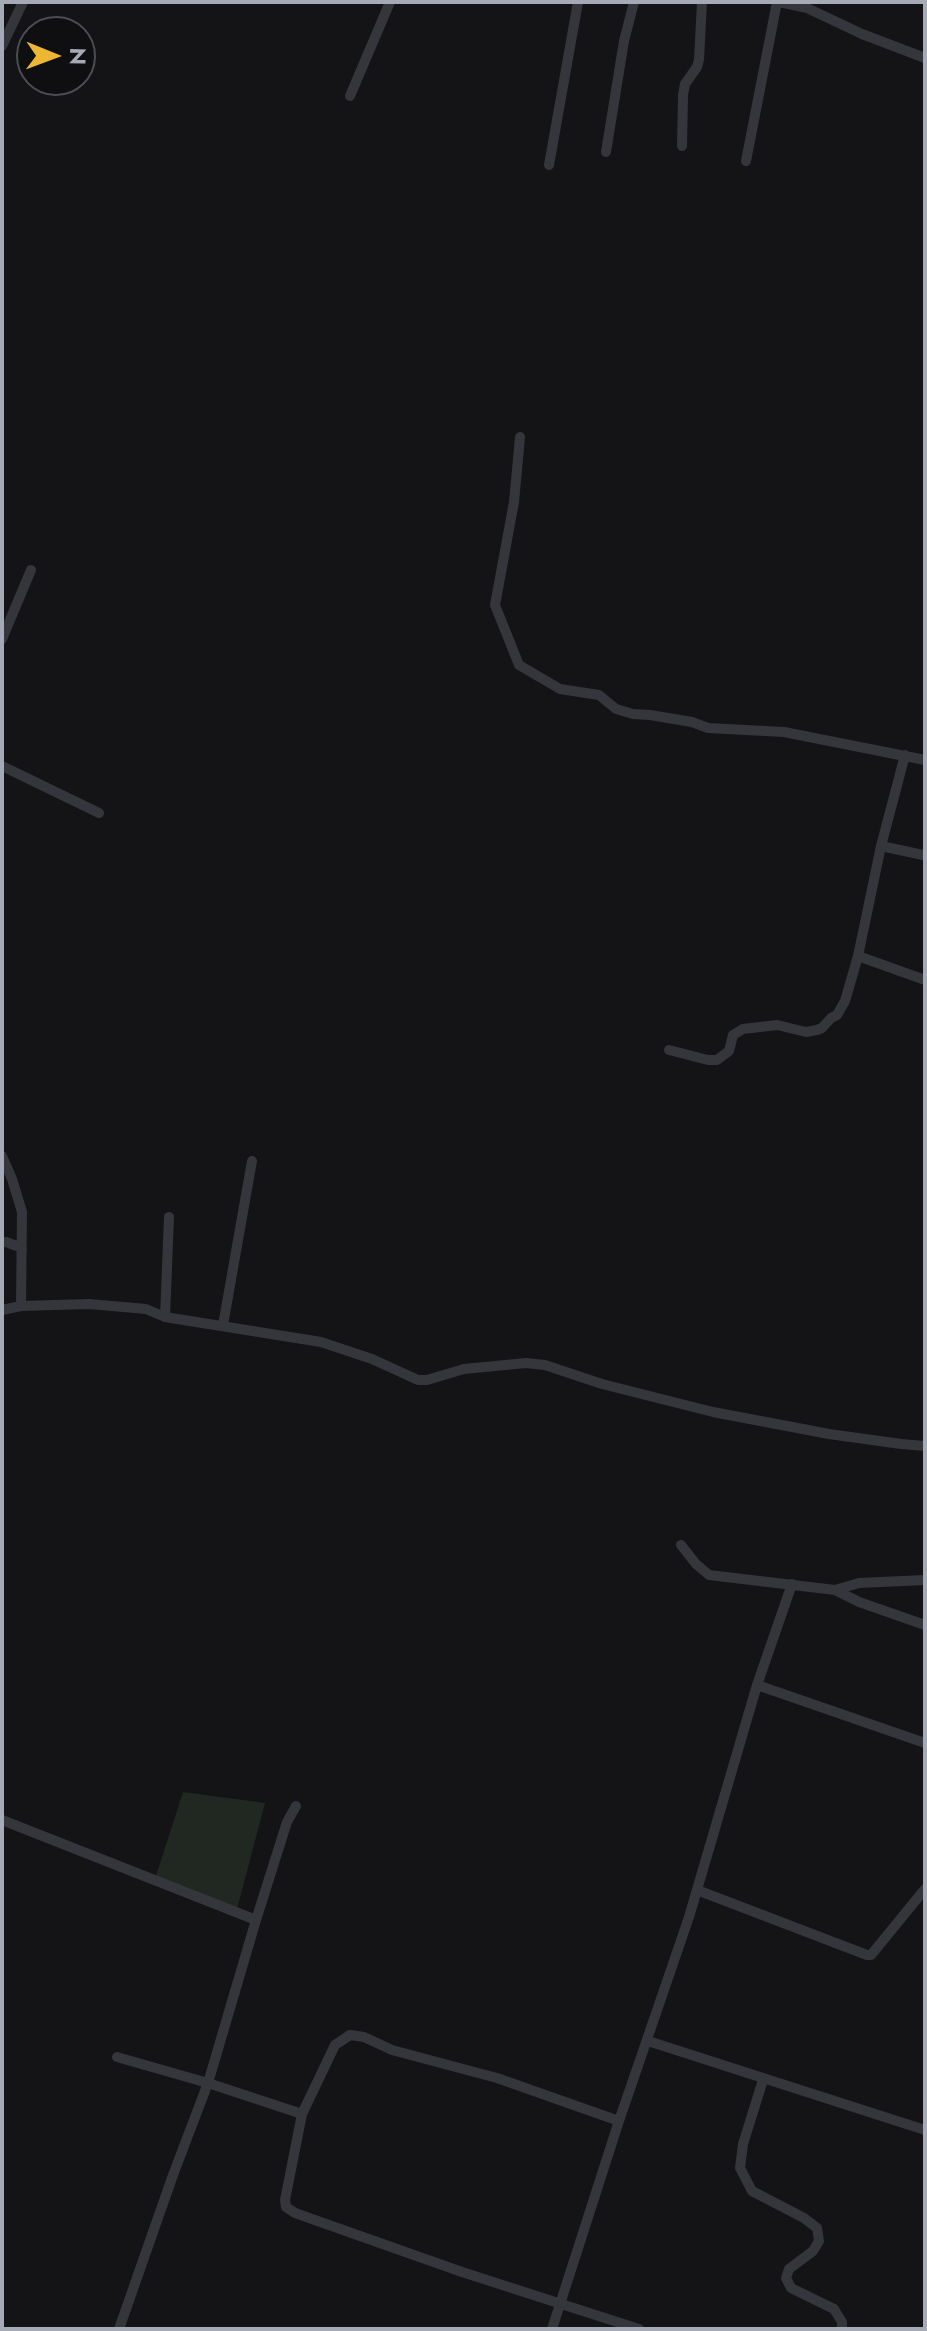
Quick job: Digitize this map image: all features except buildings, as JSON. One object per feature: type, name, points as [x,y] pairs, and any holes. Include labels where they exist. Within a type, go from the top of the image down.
[{"type":"street","points":[[2,46],[23,2]]},
{"type":"street","points":[[350,96],[390,2]]},
{"type":"street","points":[[549,165],[578,2]]},
{"type":"street","points":[[606,152],[624,41],[634,2]]},
{"type":"street","points":[[682,146],[683,95],[685,84],[699,60],[702,2]]},
{"type":"street","points":[[746,161],[778,2],[807,8],[862,34],[925,58]]},
{"type":"street","points":[[520,437],[514,502],[495,605],[519,665],[560,689],[599,695],[616,709],[633,714],[692,722],[708,728],[784,732],[925,760]]},
{"type":"street","points":[[2,639],[31,570]]},
{"type":"street","points":[[669,1050],[717,1060],[729,1051],[733,1035],[743,1029],[777,1025],[806,1032],[822,1028],[841,1009],[858,956],[881,846],[905,755]]},
{"type":"street","points":[[2,766],[99,813]]},
{"type":"street","points":[[881,846],[923,855]]},
{"type":"street","points":[[858,956],[925,980]]},
{"type":"street","points":[[2,1156],[22,1212],[21,1306]]},
{"type":"street","points":[[223,1325],[252,1161]]},
{"type":"street","points":[[165,1317],[169,1217]]},
{"type":"street","points":[[2,1242],[22,1248]]},
{"type":"street","points":[[2,1310],[21,1306],[89,1304],[146,1309],[165,1317],[321,1342],[372,1359],[418,1380],[464,1369],[536,1364],[713,1412],[829,1434],[925,1446]]},
{"type":"street","points":[[681,1545],[709,1575],[835,1590],[859,1602],[925,1625]]},
{"type":"street","points":[[835,1590],[859,1583],[925,1580]]},
{"type":"street","points":[[552,2329],[697,1890],[757,1685],[792,1584]]},
{"type":"street","points":[[757,1685],[925,1743]]},
{"type":"street","points":[[119,2329],[208,2083],[287,1822],[296,1806]]},
{"type":"street","points":[[2,1820],[256,1920]]},
{"type":"street","points":[[697,1890],[871,1955],[925,1889]]},
{"type":"street","points":[[619,2121],[497,2078],[392,2050],[364,2037],[350,2035],[335,2045],[302,2114],[288,2180],[286,2207],[323,2223],[639,2329]]},
{"type":"street","points":[[648,2041],[925,2130]]},
{"type":"street","points":[[117,2057],[302,2114]]},
{"type":"street","points":[[763,2080],[743,2144],[740,2168],[752,2191],[817,2228],[819,2241],[813,2251],[789,2269],[786,2278],[791,2288],[834,2309],[842,2322],[842,2329]]},
{"type":"shaded area","points":[[183,1792],[265,1803],[237,1909],[155,1879]]}]
